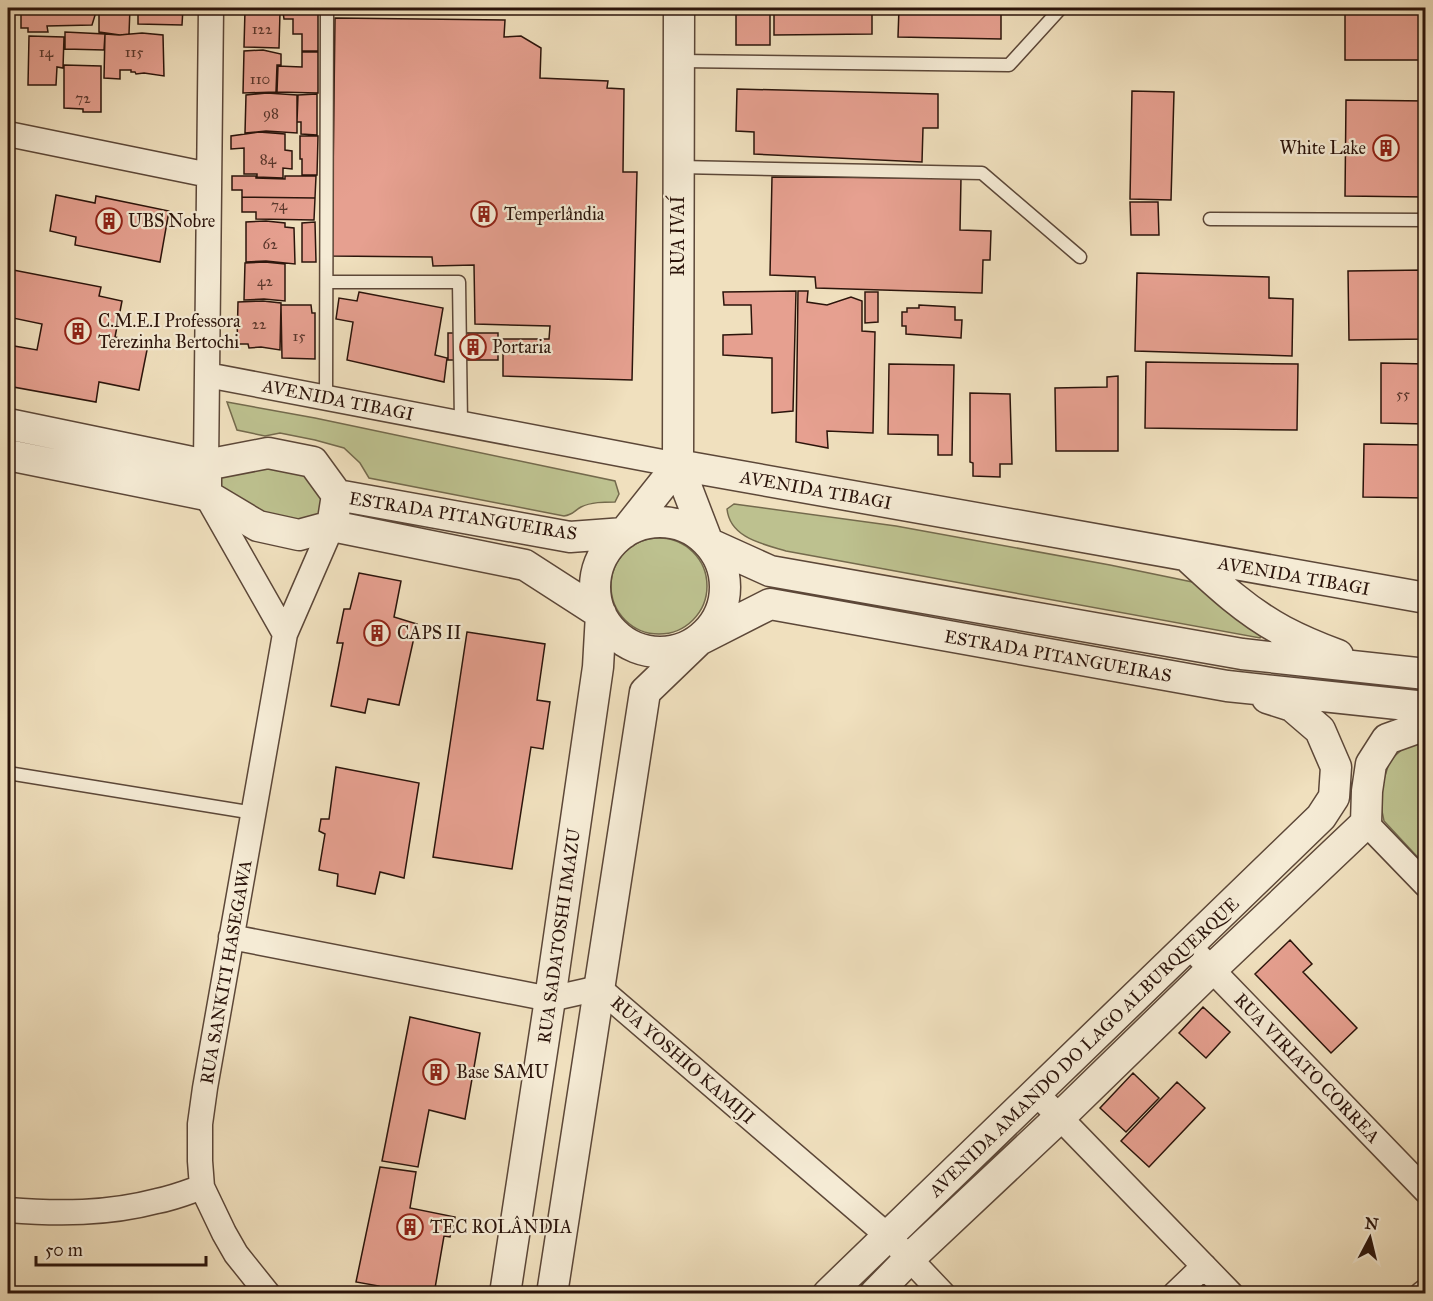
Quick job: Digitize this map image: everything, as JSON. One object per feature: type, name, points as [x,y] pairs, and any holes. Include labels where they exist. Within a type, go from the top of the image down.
[{"type":"street","points":[[211,8],[206,495],[285,634]]},
{"type":"street","name":"RUA IVAÍ","points":[[679,8],[678,465],[708,543]]},
{"type":"street","points":[[8,134],[208,175]]},
{"type":"street","name":"AVENIDA TIBAGI","points":[[207,375],[678,465],[1425,598]]},
{"type":"street","points":[[8,424],[206,465],[268,453],[313,462],[337,495],[332,526],[299,535],[258,526],[206,495],[8,455]]},
{"type":"street","points":[[624,533],[678,465]]},
{"type":"street","name":"ESTRADA PITANGUEIRAS","points":[[337,495],[570,537],[624,533]]},
{"type":"street","points":[[552,1293],[645,692],[699,640],[709,630],[723,607],[725,594],[725,580],[717,554],[699,534],[668,523],[648,523],[624,533],[605,551],[596,575],[596,601],[607,625],[626,643],[650,652],[675,651],[699,640]]},
{"type":"street","name":"ESTRADA PITANGUEIRAS","points":[[332,526],[525,565],[601,614]]},
{"type":"street","name":"RUA SANKITI HASEGAWA","points":[[268,1293],[236,1254],[202,1187],[201,1115],[285,634],[332,526]]},
{"type":"street","name":"ESTRADA PITANGUEIRAS","points":[[708,543],[770,571],[1242,654],[1425,674]]},
{"type":"street","points":[[1188,557],[1243,605],[1281,630],[1321,649],[1378,668]]},
{"type":"street","name":"ESTRADA PITANGUEIRAS","points":[[699,640],[770,604],[1227,686],[1425,707]]},
{"type":"street","name":"RUA SADATOSHI IMAZU","points":[[504,1293],[598,668],[601,614]]},
{"type":"street","name":"AVENIDA AMANDO DO LAGO ALBURQUERQUE","points":[[828,1293],[1321,817],[1334,797],[1336,767],[1320,730],[1292,706],[1227,686]]},
{"type":"street","points":[[1425,725],[1387,739],[1371,764],[1366,823],[1425,885]]},
{"type":"street","name":"AVENIDA AMANDO DO LAGO ALBURQUERQUE","points":[[875,1293],[1366,823]]},
{"type":"street","name":"RUA YOSHIO KAMIJI","points":[[231,937],[550,999],[598,988],[888,1236],[943,1293]]},
{"type":"street","name":"RUA VIRIATO CORREA","points":[[1189,946],[1425,1191]]},
{"type":"street","points":[[1036,1093],[1231,1293]]},
{"type":"street","points":[[8,1210],[62,1212],[117,1209],[156,1202],[202,1187]]},
{"type":"street","points":[[1175,1293],[1204,1266]]},
{"type":"lane","points":[[326,397],[327,8]]},
{"type":"lane","points":[[679,61],[1009,64],[1061,8]]},
{"type":"lane","points":[[678,167],[982,173],[1080,257]]},
{"type":"lane","points":[[1210,219],[1425,220]]},
{"type":"lane","points":[[327,282],[459,282],[461,423]]},
{"type":"lane","points":[[8,773],[254,813]]},
{"type":"green space","points":[[227,402],[315,418],[615,481],[619,494],[615,502],[589,504],[564,516],[369,478],[360,463],[344,448],[280,433],[265,436],[237,430]]},
{"type":"green space","points":[[246,465],[312,475],[327,504],[313,523],[281,522],[218,489],[218,474]]},
{"type":"green space","points":[[734,504],[896,526],[1202,584],[1262,634],[1260,638],[786,551],[749,538],[734,527],[727,509]]},
{"type":"green space","points":[[659,538],[678,541],[693,552],[704,567],[707,586],[704,605],[693,620],[678,631],[659,634],[640,631],[625,620],[614,605],[611,586],[614,567],[625,552],[640,541]]},
{"type":"green space","points":[[1425,739],[1425,865],[1384,821],[1379,797],[1390,760],[1405,747]]},
{"type":"building","points":[[22,8],[94,8],[96,12],[21,13]]},
{"type":"building","points":[[99,8],[130,8],[129,34],[99,32]]},
{"type":"building","points":[[138,8],[183,8],[182,25],[138,24]]},
{"type":"building","points":[[318,8],[318,11],[277,9]]},
{"type":"building","points":[[736,8],[770,8],[770,45],[736,45]]},
{"type":"building","points":[[774,8],[872,8],[872,34],[774,35]]},
{"type":"building","points":[[899,8],[1001,8],[1001,39],[898,37]]},
{"type":"building","points":[[1345,8],[1426,8],[1426,60],[1345,60]]},
{"type":"building","points":[[263,9],[280,12],[279,48],[244,47],[245,10]]},
{"type":"building","points":[[96,12],[92,25],[47,26],[48,32],[28,32],[28,28],[21,28],[21,13]]},
{"type":"building","points":[[283,12],[318,13],[318,51],[302,51],[302,34],[293,34],[293,19],[284,19]]},
{"type":"building","name":"Temperlândia","points":[[335,18],[505,20],[504,37],[521,36],[541,48],[540,78],[608,81],[607,88],[624,89],[623,172],[637,172],[632,380],[503,376],[503,339],[549,339],[550,326],[475,324],[474,265],[433,266],[432,257],[332,256]]},
{"type":"building","points":[[65,32],[105,34],[104,50],[65,49]]},
{"type":"building","points":[[105,34],[163,35],[164,76],[136,74],[131,70],[120,70],[120,79],[104,78]]},
{"type":"building","points":[[29,36],[64,37],[63,68],[57,67],[56,85],[28,85]]},
{"type":"building","points":[[263,50],[281,54],[281,65],[277,65],[276,92],[243,93],[244,51]]},
{"type":"building","points":[[302,52],[318,52],[318,93],[277,92],[278,66],[302,67]]},
{"type":"building","points":[[64,65],[101,66],[101,112],[83,112],[83,109],[64,108]]},
{"type":"building","points":[[737,89],[938,94],[938,128],[923,128],[922,162],[754,154],[754,132],[736,131]]},
{"type":"building","points":[[1132,91],[1174,92],[1171,200],[1130,199]]},
{"type":"building","points":[[267,93],[297,95],[297,133],[266,131],[245,133],[246,95]]},
{"type":"building","points":[[317,94],[317,135],[301,134],[301,122],[297,122],[298,95]]},
{"type":"building","name":"White Lake","points":[[1346,100],[1426,101],[1426,197],[1345,196]]},
{"type":"building","points":[[259,132],[285,134],[285,150],[292,151],[292,169],[283,168],[283,178],[244,174],[244,148],[231,149],[231,136]]},
{"type":"building","points":[[300,136],[318,136],[317,175],[302,175]]},
{"type":"building","points":[[232,176],[285,179],[285,176],[316,176],[315,198],[242,197],[242,190],[232,190]]},
{"type":"building","points":[[772,177],[961,178],[960,230],[991,231],[990,260],[983,260],[982,293],[816,288],[815,277],[770,275]]},
{"type":"building","name":"UBS Nobre","points":[[56,195],[95,203],[96,196],[169,211],[160,262],[75,245],[76,237],[50,231]]},
{"type":"building","points":[[242,197],[315,198],[314,220],[256,219],[256,212],[242,212]]},
{"type":"building","points":[[1130,202],[1158,202],[1159,235],[1131,235]]},
{"type":"building","points":[[246,222],[285,223],[285,227],[294,228],[295,264],[266,261],[246,262]]},
{"type":"building","points":[[315,222],[316,262],[302,262],[302,223]]},
{"type":"building","points":[[245,263],[285,264],[285,301],[244,300]]},
{"type":"building","name":"C.M.E.I Professora Terezinha Bertochi","points":[[8,269],[101,287],[99,296],[122,301],[115,337],[148,345],[139,390],[99,382],[96,402],[8,386],[8,345],[37,350],[42,324],[8,317]]},
{"type":"building","points":[[1426,270],[1426,339],[1349,340],[1348,271]]},
{"type":"building","points":[[1137,273],[1269,277],[1269,298],[1293,299],[1292,356],[1135,351]]},
{"type":"building","points":[[796,291],[793,411],[772,413],[772,358],[723,355],[723,335],[752,334],[751,305],[724,305],[723,292]]},
{"type":"building","points":[[798,291],[808,291],[807,302],[827,305],[851,297],[862,301],[862,331],[875,332],[873,433],[827,431],[828,448],[796,442]]},
{"type":"building","points":[[359,292],[443,308],[435,355],[447,358],[444,382],[347,360],[353,322],[336,319],[339,298],[357,301]]},
{"type":"building","points":[[865,292],[878,292],[878,322],[865,323]]},
{"type":"building","points":[[238,302],[281,303],[280,350],[249,348],[248,344],[237,344]]},
{"type":"building","points":[[281,305],[311,305],[312,313],[315,313],[315,359],[282,358]]},
{"type":"building","points":[[919,305],[955,307],[955,320],[962,320],[961,338],[906,334],[906,326],[902,326],[902,312],[907,312],[907,308],[919,308]]},
{"type":"building","name":"Portaria","points":[[448,333],[498,333],[498,360],[448,360]]},
{"type":"building","points":[[1146,362],[1298,364],[1297,430],[1145,428]]},
{"type":"building","points":[[1381,363],[1426,364],[1426,424],[1381,423]]},
{"type":"building","points":[[889,364],[954,365],[952,455],[938,455],[938,435],[888,434]]},
{"type":"building","points":[[1118,376],[1118,451],[1056,451],[1055,388],[1107,387],[1107,377]]},
{"type":"building","points":[[970,393],[1010,394],[1012,464],[1000,464],[1000,477],[973,476],[973,463],[970,462]]},
{"type":"building","points":[[1364,444],[1426,445],[1426,498],[1363,497]]},
{"type":"building","name":"CAPS II","points":[[359,573],[401,581],[394,617],[417,624],[399,705],[368,699],[365,713],[331,706],[343,643],[337,643],[344,609],[350,609]]},
{"type":"building","points":[[467,632],[545,644],[537,700],[550,702],[543,749],[531,747],[512,869],[433,857]]},
{"type":"building","points":[[336,767],[419,783],[404,878],[380,872],[375,894],[337,886],[338,874],[319,870],[325,834],[319,831],[321,819],[329,819]]},
{"type":"building","points":[[1290,940],[1312,964],[1303,972],[1357,1028],[1331,1053],[1255,974]]},
{"type":"building","points":[[1203,1007],[1230,1032],[1206,1058],[1179,1033]]},
{"type":"building","name":"Base SAMU","points":[[410,1017],[480,1033],[465,1119],[429,1110],[418,1167],[382,1161]]},
{"type":"building","points":[[1133,1073],[1159,1098],[1126,1132],[1100,1108]]},
{"type":"building","points":[[1177,1082],[1205,1108],[1149,1167],[1121,1141]]},
{"type":"building","name":"TEC ROLÂNDIA","points":[[380,1167],[416,1172],[410,1208],[455,1217],[450,1237],[444,1236],[434,1294],[377,1294],[379,1286],[356,1282]]},
{"type":"place","name":"White Lake","points":[[1386,148]]},
{"type":"place","name":"Temperlândia","points":[[484,214]]},
{"type":"place","name":"UBS Nobre","points":[[109,221]]},
{"type":"place","name":"C.M.E.I Professora Terezinha Bertochi","points":[[78,331]]},
{"type":"place","name":"Portaria","points":[[473,347]]},
{"type":"place","name":"CAPS II","points":[[377,633]]},
{"type":"place","name":"Base SAMU","points":[[436,1072]]},
{"type":"place","name":"TEC ROLÂNDIA","points":[[410,1227]]}]
